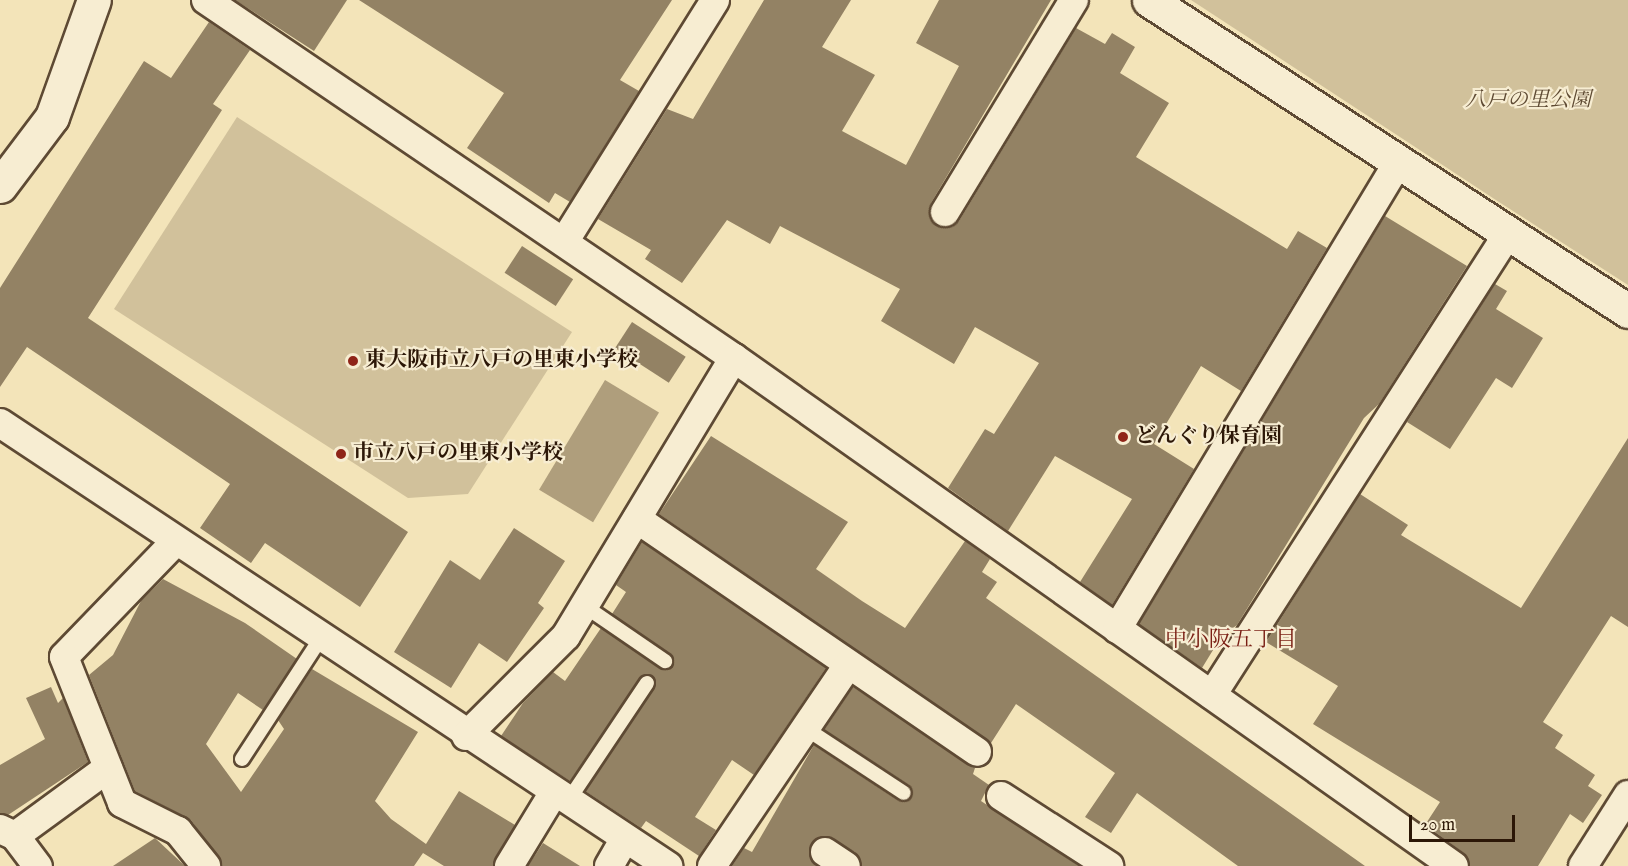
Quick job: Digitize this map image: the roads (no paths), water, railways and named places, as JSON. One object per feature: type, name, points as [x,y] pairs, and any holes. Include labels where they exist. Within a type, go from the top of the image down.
[{"type":"street","points":[[0,186],[52,117],[94,0]]},
{"type":"street","points":[[206,0],[734,358],[1454,866]]},
{"type":"street","points":[[564,242],[715,0]]},
{"type":"street","points":[[945,212],[1074,0]]},
{"type":"street","points":[[1149,0],[1628,311]]},
{"type":"street","points":[[1117,628],[1399,161]]},
{"type":"street","points":[[1212,695],[1509,232]]},
{"type":"street","points":[[466,735],[566,636],[586,607],[734,358]]},
{"type":"street","points":[[0,423],[466,735],[668,866]]},
{"type":"street","points":[[637,519],[976,752]]},
{"type":"street","points":[[176,541],[64,657],[122,803],[178,831],[206,866]]},
{"type":"street","points":[[712,866],[848,665]]},
{"type":"street","points":[[38,866],[8,833],[108,768]]},
{"type":"street","points":[[1583,866],[1628,795]]},
{"type":"street","points":[[1001,796],[1109,866]]},
{"type":"street","points":[[509,866],[561,797]]},
{"type":"street","points":[[609,866],[625,838]]},
{"type":"lane","points":[[586,607],[665,661]]},
{"type":"lane","points":[[242,759],[321,638]]},
{"type":"lane","points":[[561,797],[647,683]]},
{"type":"lane","points":[[806,728],[904,793]]},
{"type":"place","name":"東大阪市立八戸の里東小学校","points":[[353,361]]},
{"type":"place","name":"どんぐり保育園","points":[[1123,437]]},
{"type":"place","name":"市立八戸の里東小学校","points":[[341,454]]},
{"type":"district","name":"中小阪五丁目","points":[[1231,641]]},
{"type":"park label","name":"八戸の里公園","points":[[1528,101]]}]
